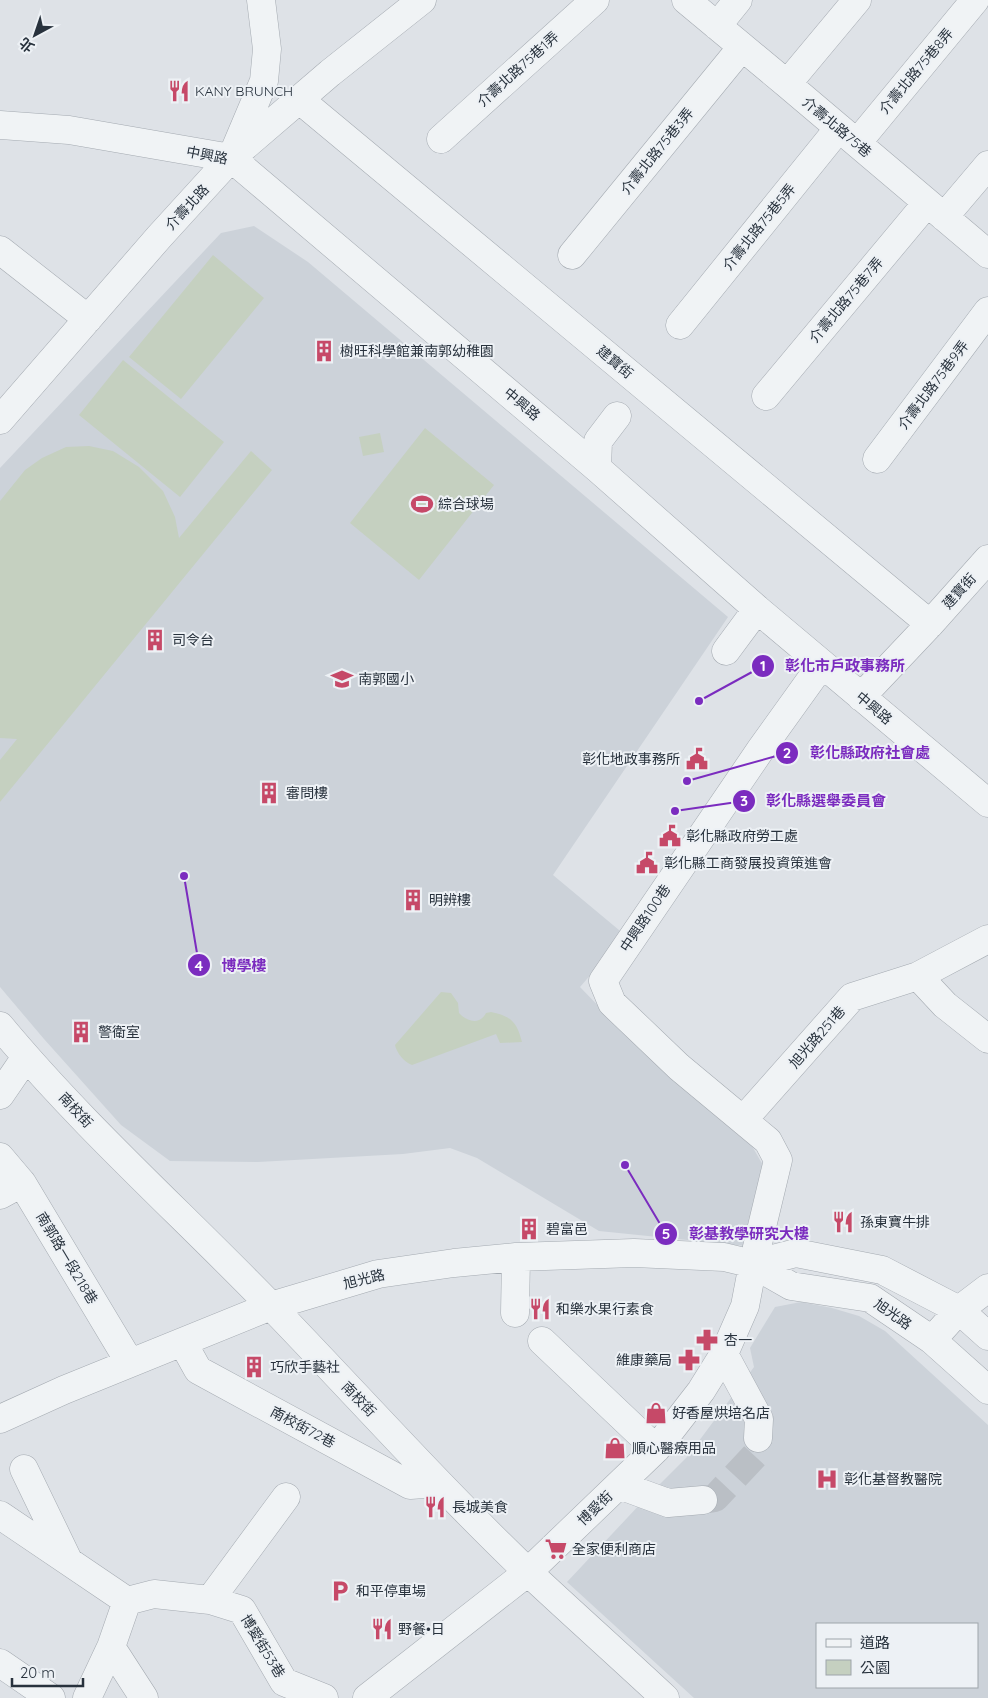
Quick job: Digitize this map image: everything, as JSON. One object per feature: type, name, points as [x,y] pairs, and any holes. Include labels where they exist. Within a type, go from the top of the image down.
[{"type":"street","points":[[232,158],[264,81],[267,49],[261,0]]},
{"type":"street","name":"介壽北路","points":[[0,420],[159,237],[232,158],[330,73],[422,0]]},
{"type":"street","name":"介壽北路75巷1弄","points":[[441,139],[595,0]]},
{"type":"street","name":"介壽北路75巷","points":[[686,0],[988,254]]},
{"type":"street","points":[[717,26],[738,0]]},
{"type":"street","points":[[787,84],[857,0]]},
{"type":"street","name":"介壽北路75巷8弄","points":[[848,136],[975,0]]},
{"type":"street","name":"介壽北路75巷3弄","points":[[572,255],[742,47]]},
{"type":"street","name":"建寶街","points":[[300,100],[930,624]]},
{"type":"street","name":"中興路","points":[[0,125],[69,130],[232,158],[597,468],[757,609],[988,803]]},
{"type":"street","name":"介壽北路75巷5弄","points":[[680,325],[848,136]]},
{"type":"street","name":"介壽北路75巷7弄","points":[[766,396],[936,210],[988,165]]},
{"type":"street","points":[[0,250],[88,319]]},
{"type":"street","name":"介壽北路75巷9弄","points":[[878,458],[988,311]]},
{"type":"street","points":[[597,468],[598,441],[617,416]]},
{"type":"street","name":"建寶街","points":[[861,697],[988,559]]},
{"type":"street","points":[[726,651],[757,609]]},
{"type":"street","name":"中興路100巷","points":[[743,1120],[679,1067],[612,1003],[603,981],[761,749],[822,664]]},
{"type":"street","name":"旭光路251巷","points":[[743,1120],[852,997],[918,976],[988,939]]},
{"type":"street","points":[[918,976],[945,1005],[988,1039]]},
{"type":"street","name":"南校街","points":[[0,1026],[26,1057],[95,1130],[271,1306],[439,1483],[528,1572],[666,1698]]},
{"type":"street","points":[[0,1095],[26,1057]]},
{"type":"street","points":[[743,1120],[768,1141],[778,1160],[752,1264]]},
{"type":"street","name":"南郭路一段218巷","points":[[0,1157],[11,1189],[130,1363]]},
{"type":"street","points":[[761,1229],[796,1253]]},
{"type":"street","name":"旭光路","points":[[0,1419],[130,1363],[271,1306],[378,1274],[454,1263],[516,1257],[634,1253],[724,1257],[752,1264],[791,1286],[870,1298],[932,1340],[988,1390]]},
{"type":"street","name":"旭光路","points":[[752,1264],[796,1253],[882,1270],[959,1310],[988,1336]]},
{"type":"street","points":[[515,1313],[516,1257]]},
{"type":"street","name":"博愛街","points":[[367,1698],[528,1572],[656,1449],[701,1391],[724,1354],[745,1306],[752,1264]]},
{"type":"street","points":[[932,1340],[959,1310],[988,1288]]},
{"type":"street","points":[[542,1341],[656,1449]]},
{"type":"street","name":"南校街72巷","points":[[183,1343],[198,1370],[410,1485],[439,1483]]},
{"type":"street","points":[[724,1354],[759,1419],[758,1438]]},
{"type":"street","points":[[24,1469],[69,1561]]},
{"type":"street","points":[[619,1485],[668,1503],[703,1500]]},
{"type":"street","points":[[210,1600],[286,1497]]},
{"type":"street","points":[[0,1515],[127,1601],[112,1647],[87,1698]]},
{"type":"street","name":"博愛街53巷","points":[[127,1601],[154,1594],[210,1600],[242,1610],[284,1682],[324,1698]]},
{"type":"street","points":[[112,1647],[144,1698]]},
{"type":"street","points":[[0,1663],[51,1698]]},
{"type":"shaded area","name":"南郭國小","points":[[254,226],[308,262],[728,617],[553,875],[625,935],[580,987],[641,1050],[752,1146],[764,1167],[746,1246],[599,1231],[477,1158],[450,1148],[403,1154],[258,1162],[170,1161],[121,1125],[0,987],[0,468],[221,233]]},
{"type":"shaded area","name":"彰化基督教醫院","points":[[801,1302],[859,1316],[885,1331],[988,1425],[988,1698],[694,1698],[567,1582],[687,1457],[754,1367],[750,1348],[775,1307]]},
{"type":"green space","points":[[213,255],[264,298],[181,399],[129,357]]},
{"type":"green space","points":[[123,360],[224,442],[180,497],[79,415]]},
{"type":"green space","name":"綜合球場","points":[[425,428],[494,485],[419,580],[350,523]]},
{"type":"green space","points":[[380,433],[384,452],[363,456],[359,437]]},
{"type":"green space","points":[[89,446],[113,451],[139,467],[163,491],[175,517],[179,538],[251,451],[272,470],[0,802],[0,760],[17,739],[0,738],[0,501],[25,470],[42,458],[66,447]]},
{"type":"green space","points":[[441,992],[451,993],[458,1003],[459,1013],[469,1020],[477,1021],[486,1013],[491,1012],[508,1018],[518,1029],[522,1042],[500,1043],[496,1034],[412,1065],[409,1064],[399,1054],[395,1045]]},
{"type":"tunnel","points":[[703,1500],[715,1498],[757,1453],[758,1438]]},
{"type":"place","name":"KANY BRUNCH","points":[[179,91]]},
{"type":"place","name":"樹旺科學館兼南郭幼稚園","points":[[324,351]]},
{"type":"place","name":"綜合球場","points":[[422,504]]},
{"type":"place","name":"司令台","points":[[155,640]]},
{"type":"place","name":"南郭國小","points":[[342,679]]},
{"type":"place","name":"彰化市戶政事務所","points":[[699,701]]},
{"type":"place","name":"彰化地政事務所","points":[[697,759]]},
{"type":"place","name":"彰化縣政府社會處","points":[[687,781]]},
{"type":"place","name":"審問樓","points":[[269,793]]},
{"type":"place","name":"彰化縣選舉委員會","points":[[675,811]]},
{"type":"place","name":"彰化縣政府勞工處","points":[[670,836]]},
{"type":"place","name":"彰化縣工商發展投資策進會","points":[[647,863]]},
{"type":"place","name":"博學樓","points":[[184,876]]},
{"type":"place","name":"明辨樓","points":[[413,900]]},
{"type":"place","name":"警衛室","points":[[81,1032]]},
{"type":"place","name":"彰基教學研究大樓","points":[[625,1165]]},
{"type":"place","name":"孫東寶牛排","points":[[843,1222]]},
{"type":"place","name":"碧富邑","points":[[529,1229]]},
{"type":"place","name":"和樂水果行素食","points":[[540,1309]]},
{"type":"place","name":"杏一","points":[[707,1340]]},
{"type":"place","name":"維康藥局","points":[[689,1360]]},
{"type":"place","name":"巧欣手藝社","points":[[254,1367]]},
{"type":"place","name":"好香屋烘培名店","points":[[656,1413]]},
{"type":"place","name":"順心醫療用品","points":[[615,1448]]},
{"type":"place","name":"彰化基督教醫院","points":[[827,1479]]},
{"type":"place","name":"長城美食","points":[[435,1507]]},
{"type":"place","name":"全家便利商店","points":[[556,1549]]},
{"type":"place","name":"和平停車場","points":[[340,1591]]},
{"type":"place","name":"野餐•日","points":[[382,1629]]}]
